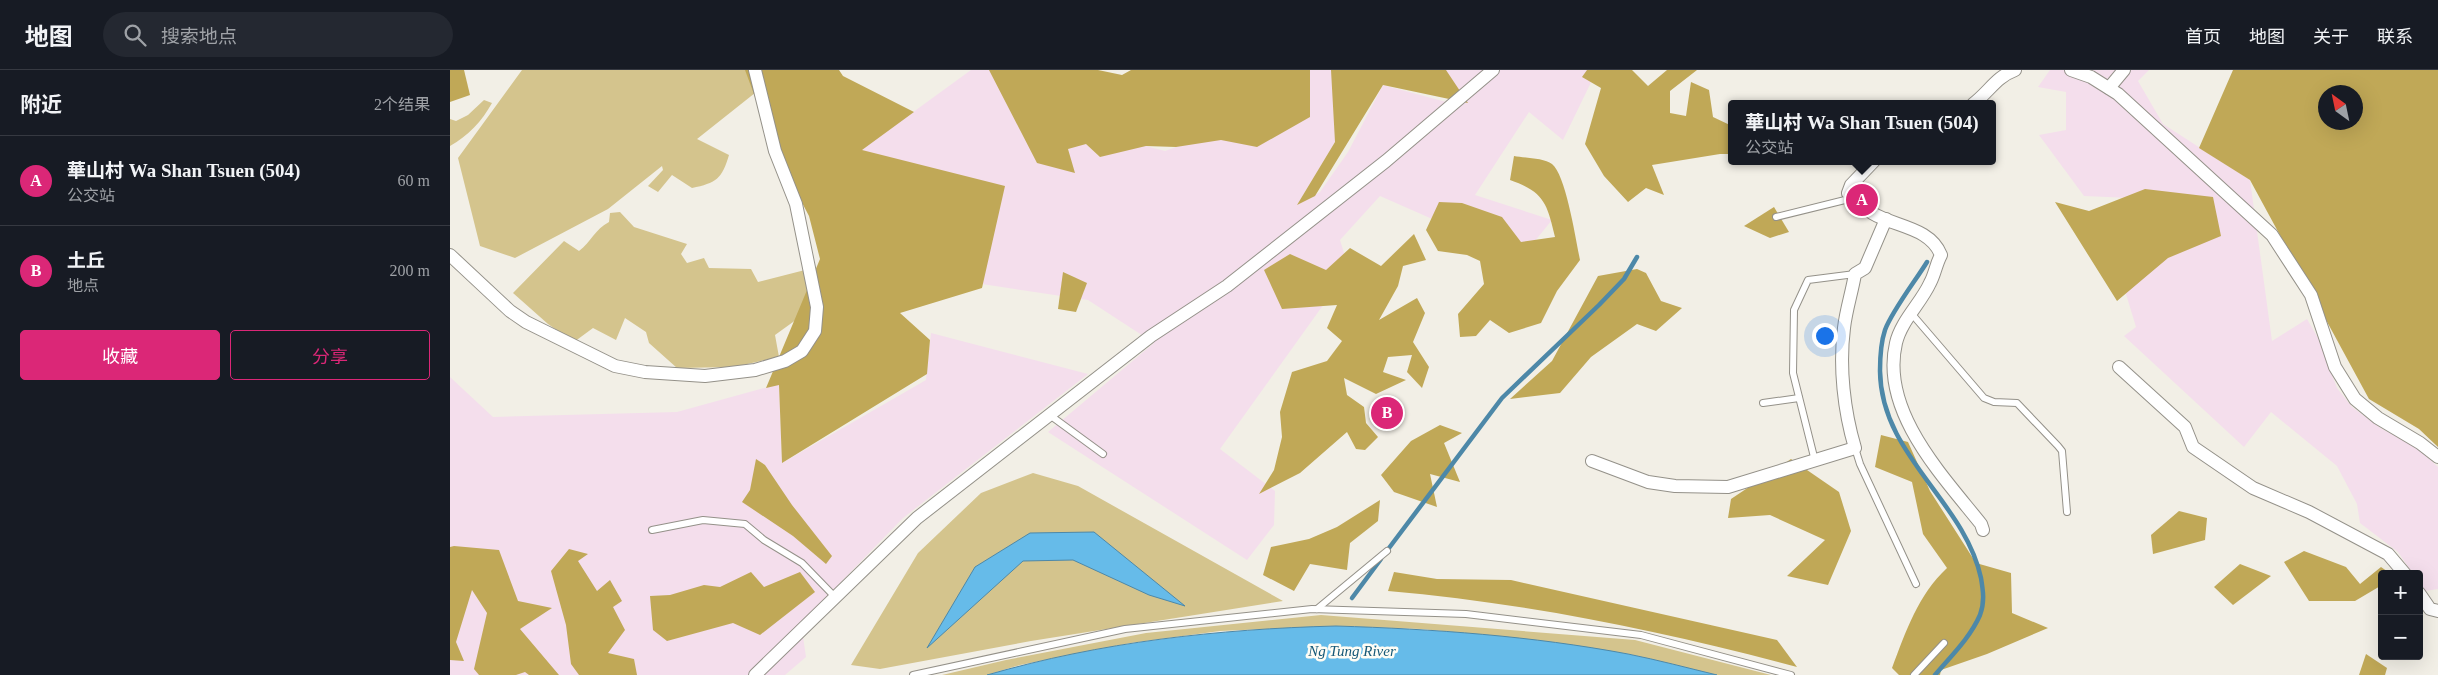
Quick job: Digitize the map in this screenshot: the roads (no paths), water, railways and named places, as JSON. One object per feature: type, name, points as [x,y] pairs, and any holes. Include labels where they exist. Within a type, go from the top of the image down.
[{"type":"street","points":[[450,255],[510,311],[526,322],[615,366],[645,372],[705,376],[755,370],[785,362],[802,351],[815,331],[817,307],[796,204],[775,151],[755,70]]},
{"type":"street","points":[[754,675],[917,518],[1051,416],[1151,336],[1226,286],[1386,161],[1493,70]]},
{"type":"street","points":[[1978,100],[1988,92],[2003,74],[2015,70]]},
{"type":"street","points":[[2071,70],[2090,77],[2118,94],[2272,235],[2311,295],[2335,367],[2345,386],[2355,399],[2378,418],[2420,443],[2438,457]]},
{"type":"street","points":[[2109,88],[2124,70]]},
{"type":"street","points":[[1870,165],[1851,185],[1848,193],[1872,214],[1923,234],[1938,246],[1941,255],[1930,284],[1911,313],[1896,342],[1894,364],[1898,392],[1906,419],[1924,454],[1981,524],[1983,530]]},
{"type":"street","points":[[1592,461],[1648,482],[1675,486],[1728,486],[1855,448],[1843,374],[1844,328],[1855,274],[1865,268],[1886,219]]},
{"type":"street","points":[[2119,367],[2185,427],[2193,447],[2253,488],[2309,512],[2388,554],[2402,570]]},
{"type":"street","points":[[2423,599],[2430,609],[2438,611]]},
{"type":"lane","points":[[1776,218],[1853,198]]},
{"type":"lane","points":[[1815,461],[1792,373],[1794,310],[1808,280],[1855,274]]},
{"type":"lane","points":[[1911,313],[1984,398],[1994,402],[2017,403],[2062,451],[2067,512]]},
{"type":"lane","points":[[1763,403],[1799,398]]},
{"type":"lane","points":[[1051,416],[1103,454]]},
{"type":"lane","points":[[1855,448],[1860,464],[1916,584]]},
{"type":"lane","points":[[652,530],[703,520],[745,524],[764,540],[802,563],[835,598]]},
{"type":"lane","points":[[1317,609],[1387,551]]},
{"type":"lane","points":[[913,675],[1125,629],[1317,609],[1466,614],[1641,635],[1790,675]]},
{"type":"lane","points":[[1914,675],[1944,643]]},
{"type":"water","points":[[1094,532],[1185,606],[1149,595],[1073,560],[1023,561],[927,648],[975,567],[1030,533]]},
{"type":"water","name":"Ng Tung River","points":[[1336,626],[1446,631],[1556,642],[1628,654],[1717,675],[987,675],[1073,654],[1160,639],[1248,630]]},
{"type":"waterway","points":[[1386,552],[1502,398],[1624,279],[1637,257]]},
{"type":"waterway","points":[[1927,262],[1898,305],[1885,330],[1880,366],[1884,401],[1894,428],[1908,453],[1958,525],[1972,550],[1981,578],[1983,596],[1983,605],[1976,623],[1960,646],[1935,675]]},
{"type":"waterway","points":[[1352,598],[1381,559]]},
{"type":"place","name":"華山村 Wa Shan Tsuen (504)","points":[[1862,200]]},
{"type":"place","name":"土丘","points":[[1387,413]]}]
